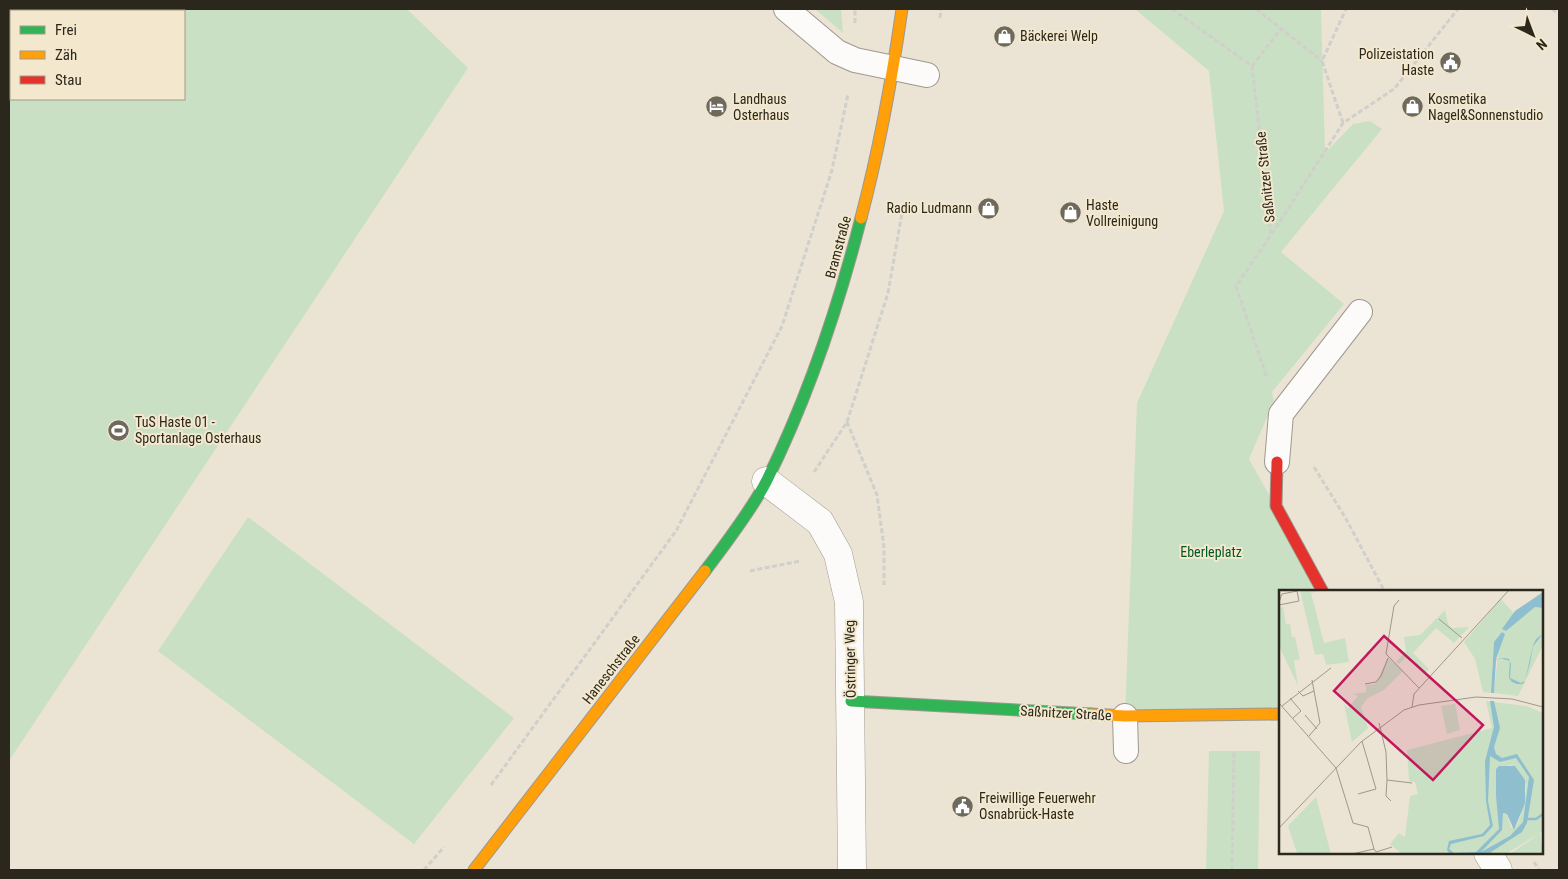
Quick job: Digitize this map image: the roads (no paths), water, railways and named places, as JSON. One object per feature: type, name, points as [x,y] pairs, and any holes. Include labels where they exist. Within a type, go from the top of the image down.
[{"type":"street","name":"Bramstraße","points":[[766,482],[806,389],[842,291],[871,181],[893,70],[902,9]]},
{"type":"street","points":[[1277,462],[1276,506],[1322,590]]},
{"type":"street","name":"Östringer Weg","points":[[766,482],[820,522],[838,554],[849,602],[852,870]]},
{"type":"street","name":"Haneschstraße","points":[[474,870],[716,557],[766,482]]},
{"type":"street","name":"Saßnitzer Straße","points":[[851,701],[1125,716],[1279,714]]},
{"type":"street","points":[[1489,854],[1498,870]]},
{"type":"lane","points":[[786,9],[837,52],[855,60],[893,70],[927,76]]},
{"type":"lane","points":[[1277,462],[1278,407],[1360,312]]},
{"type":"lane","points":[[1125,716],[1126,752]]},
{"type":"place","name":"Bäckerei Welp","points":[[1004,36]]},
{"type":"place","name":"Polizeistation Haste","points":[[1450,62]]},
{"type":"place","name":"Landhaus Osterhaus","points":[[717,107]]},
{"type":"place","name":"Kosmetika Nagel&Sonnenstudio","points":[[1412,107]]},
{"type":"place","name":"Radio Ludmann","points":[[988,208]]},
{"type":"place","name":"Haste Vollreinigung","points":[[1070,213]]},
{"type":"place","name":"TuS Haste 01 - Sportanlage Osterhaus","points":[[119,430]]},
{"type":"place","name":"Freiwillige Feuerwehr Osnabrück-Haste","points":[[963,806]]},
{"type":"park label","name":"Eberleplatz","points":[[1211,552]]}]
